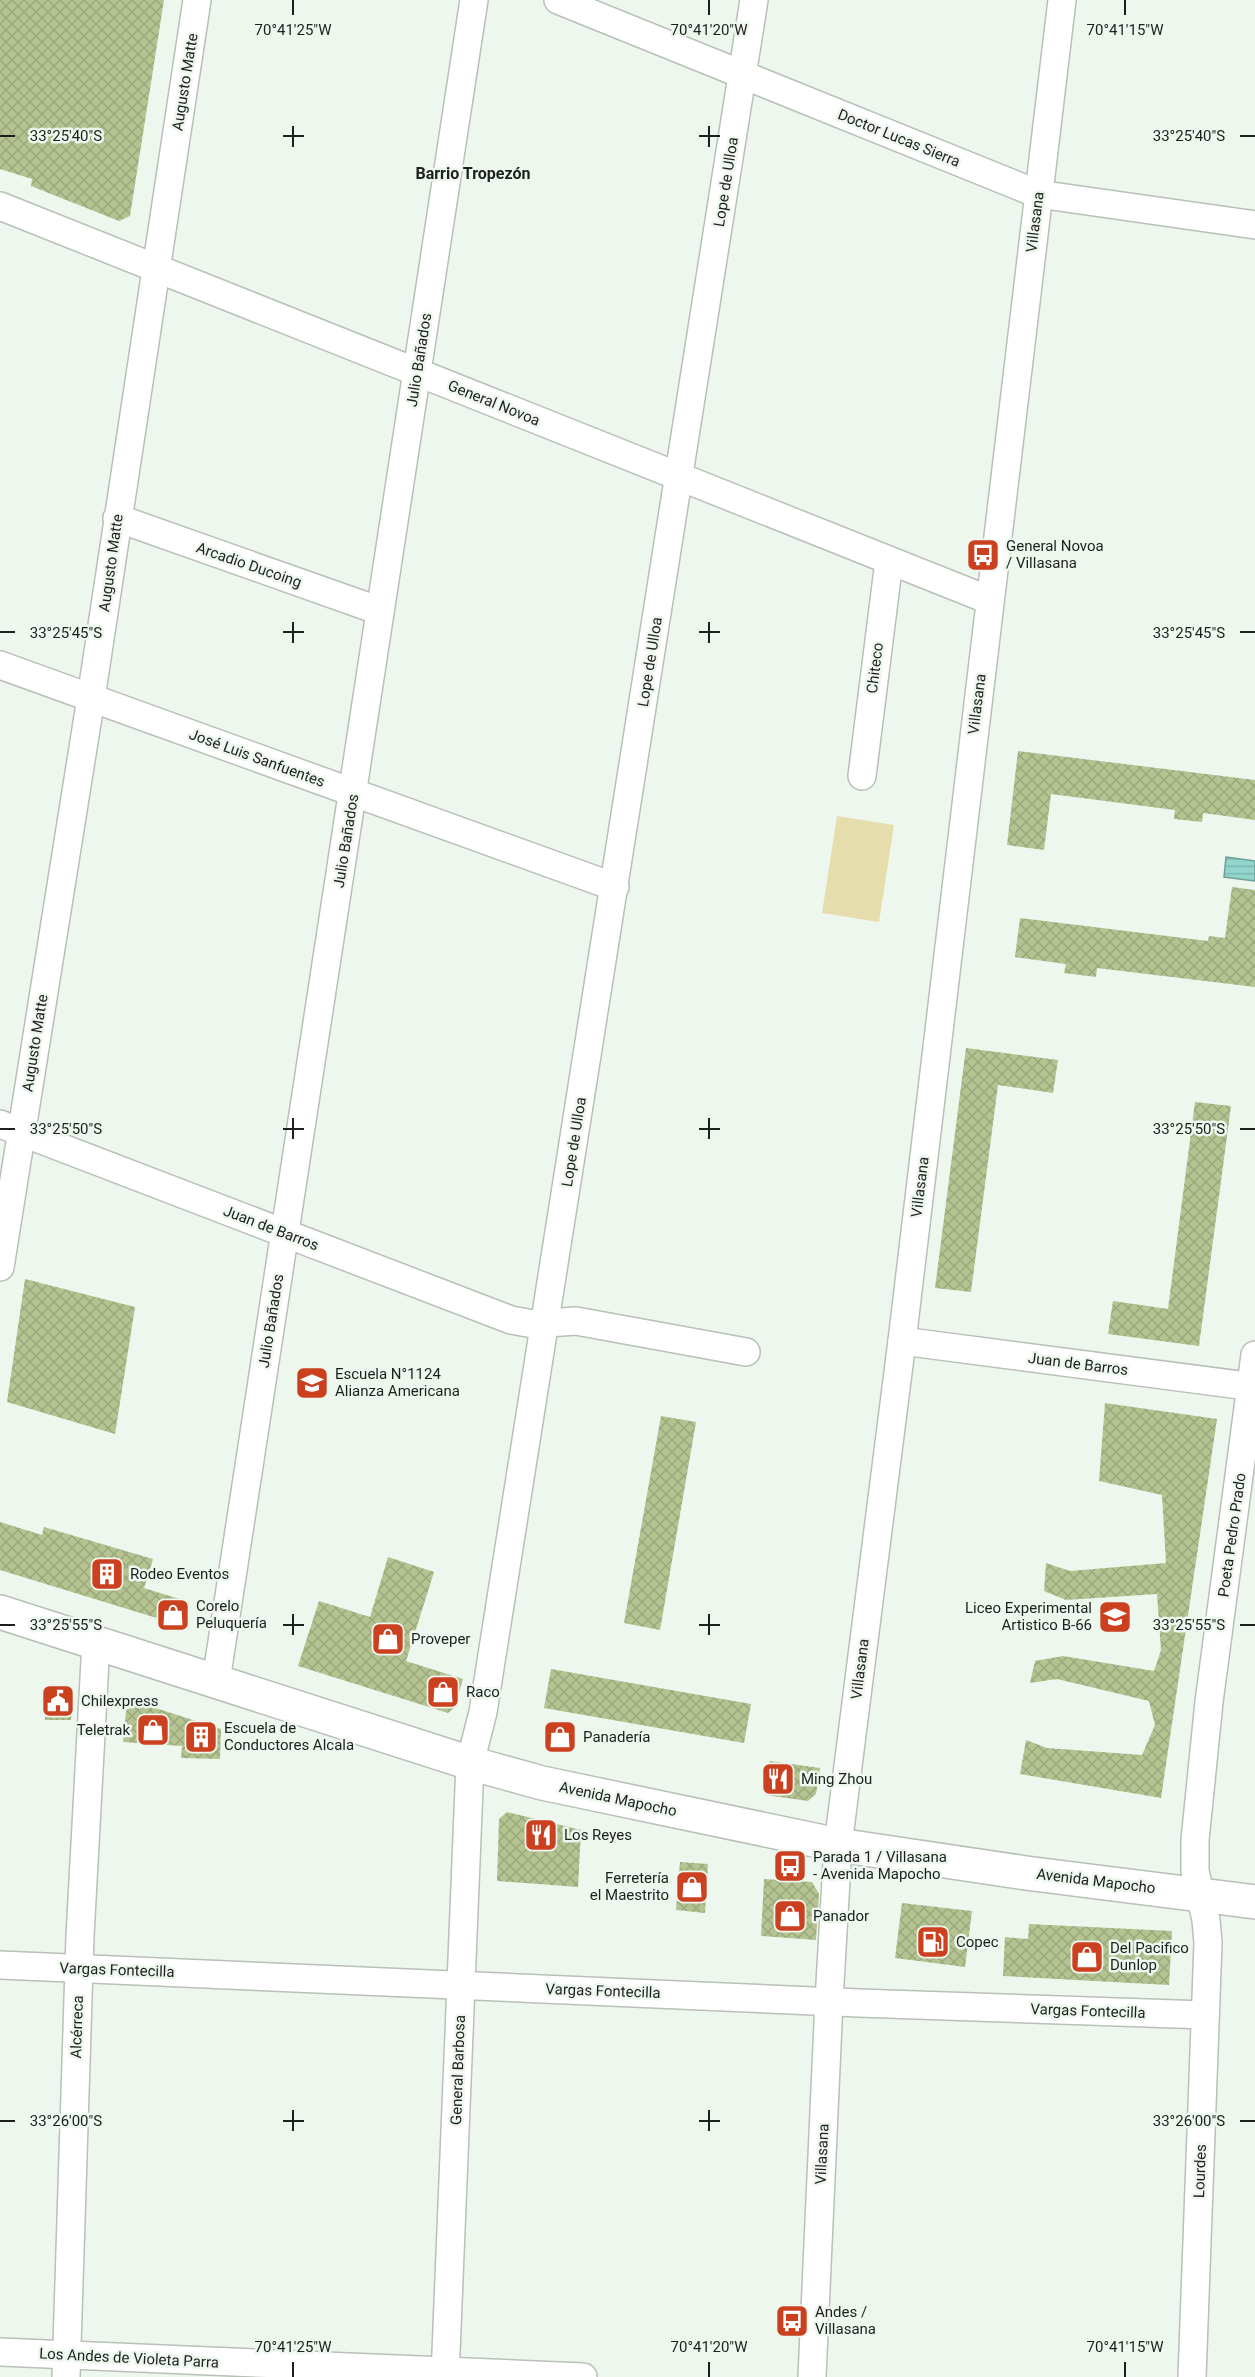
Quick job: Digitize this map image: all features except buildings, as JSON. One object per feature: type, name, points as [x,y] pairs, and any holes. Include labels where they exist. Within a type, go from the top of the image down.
[{"type":"main road","name":"Avenida Mapocho","points":[[0,1612],[470,1763],[563,1787],[838,1845],[1026,1873],[1255,1902]]},
{"type":"street","name":"Augusto Matte","points":[[0,1267],[10,1128],[91,698],[197,0]]},
{"type":"street","name":"Julio Bañados","points":[[216,1681],[474,0]]},
{"type":"street","name":"Doctor Lucas Sierra","points":[[558,0],[1038,194],[1255,225]]},
{"type":"street","name":"Lope de Ulloa","points":[[470,1763],[483,1712],[754,0]]},
{"type":"street","name":"Villasana","points":[[812,2377],[838,1845],[902,1341],[1062,0]]},
{"type":"street","name":"General Novoa","points":[[0,206],[989,600]]},
{"type":"street","name":"Arcadio Ducoing","points":[[117,518],[380,611]]},
{"type":"street","name":"Chiteco","points":[[862,776],[889,561]]},
{"type":"street","name":"José Luis Sanfuentes","points":[[0,665],[615,888]]},
{"type":"street","name":"Juan de Barros","points":[[10,1128],[511,1320],[545,1324]]},
{"type":"street","points":[[545,1324],[576,1321],[746,1352]]},
{"type":"street","name":"Juan de Barros","points":[[902,1341],[1253,1387]]},
{"type":"street","name":"Poeta Pedro Prado","points":[[1200,1894],[1195,1871],[1196,1828],[1209,1702],[1253,1387],[1255,1354]]},
{"type":"street","name":"Alcérreca","points":[[67,2366],[79,1969],[96,1642]]},
{"type":"street","name":"General Barbosa","points":[[445,2374],[470,1763]]},
{"type":"street","name":"Lourdes","points":[[1192,2377],[1208,1942],[1200,1894]]},
{"type":"street","name":"Vargas Fontecilla","points":[[0,1965],[1205,2015]]},
{"type":"street","name":"Los Andes de Violeta Parra","points":[[0,2352],[67,2366],[583,2377]]},
{"type":"shaded area","points":[[837,816],[894,825],[879,922],[822,913]]},
{"type":"water","points":[[1226,857],[1255,861],[1255,881],[1224,877]]},
{"type":"place","name":"General Novoa / Villasana","points":[[983,555]]},
{"type":"place","name":"Escuela N°1124 Alianza Americana","points":[[312,1383]]},
{"type":"place","name":"Rodeo Eventos","points":[[107,1574]]},
{"type":"place","name":"Corelo Peluquería","points":[[173,1615]]},
{"type":"place","name":"Liceo Experimental Artistico B-66","points":[[1115,1617]]},
{"type":"place","name":"Proveper","points":[[388,1639]]},
{"type":"place","name":"Raco","points":[[443,1692]]},
{"type":"place","name":"Chilexpress","points":[[58,1701]]},
{"type":"place","name":"Teletrak","points":[[153,1730]]},
{"type":"place","name":"Escuela de Conductores Alcala","points":[[201,1737]]},
{"type":"place","name":"Panadería","points":[[560,1737]]},
{"type":"place","name":"Ming Zhou","points":[[778,1779]]},
{"type":"place","name":"Los Reyes","points":[[541,1835]]},
{"type":"place","name":"Parada 1 / Villasana - Avenida Mapocho","points":[[790,1866]]},
{"type":"place","name":"Ferretería el Maestrito","points":[[692,1887]]},
{"type":"place","name":"Panador","points":[[790,1916]]},
{"type":"place","name":"Copec","points":[[933,1942]]},
{"type":"place","name":"Del Pacifico Dunlop","points":[[1087,1957]]},
{"type":"place","name":"Andes / Villasana","points":[[792,2321]]},
{"type":"district","name":"Barrio Tropezón","points":[[473,173]]}]
